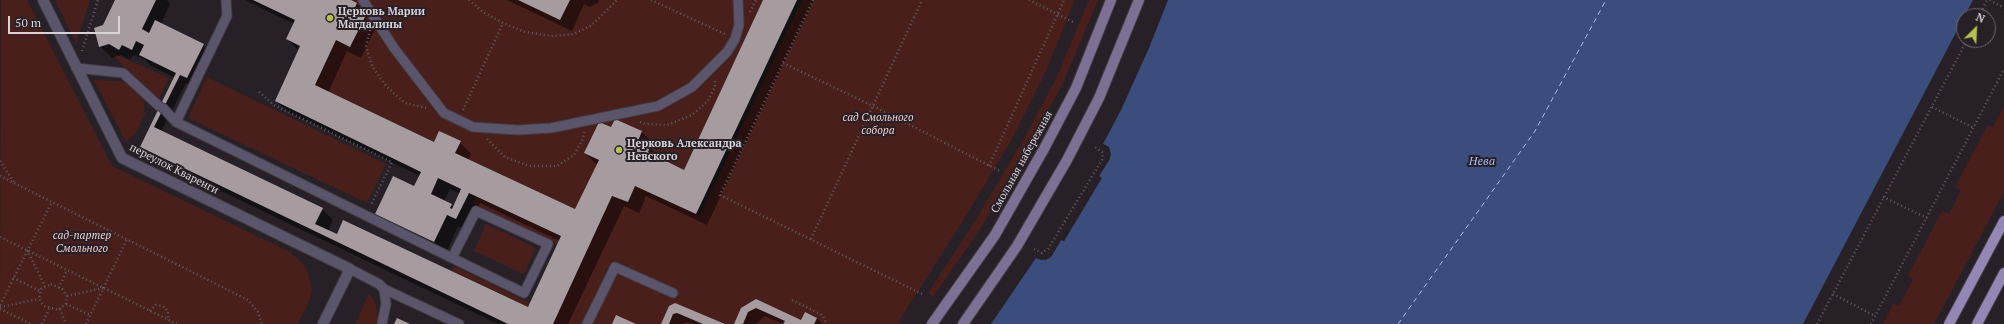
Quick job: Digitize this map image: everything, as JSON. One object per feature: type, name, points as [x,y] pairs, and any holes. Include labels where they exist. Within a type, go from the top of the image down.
[{"type":"main road","name":"Смольная набережная","points":[[932,324],[995,235],[1045,148],[1076,88],[1111,0]]},
{"type":"main road","points":[[963,324],[1017,246],[1067,160],[1099,98],[1139,0]]},
{"type":"main road","points":[[1949,324],[2004,221]]},
{"type":"main road","points":[[1978,324],[2004,273]]},
{"type":"street","name":"переулок Кваренги","points":[[43,0],[122,158],[350,269]]},
{"type":"street","points":[[323,324],[350,269]]},
{"type":"lane","points":[[176,122],[227,16],[226,0]]},
{"type":"lane","points":[[363,0],[394,48],[437,106],[444,113],[458,121],[482,129],[518,130],[545,129],[586,122],[658,106],[692,87],[727,52],[735,39],[739,25],[738,0]]},
{"type":"lane","points":[[76,68],[123,73],[176,122],[366,216],[452,258],[524,293],[548,244],[476,211],[452,258]]},
{"type":"lane","points":[[588,324],[615,266],[673,293]]},
{"type":"lane","points":[[350,269],[379,284],[384,289],[459,324]]},
{"type":"lane","points":[[382,324],[386,304],[384,289]]},
{"type":"path","points":[[76,68],[98,0]]},
{"type":"path","points":[[469,0],[484,12],[504,23],[525,32],[552,36],[574,34],[592,25],[617,0]]},
{"type":"path","points":[[651,0],[735,39]]},
{"type":"path","points":[[813,0],[720,195],[922,294]]},
{"type":"path","points":[[810,239],[922,0]]},
{"type":"path","points":[[1029,0],[1075,23]]},
{"type":"path","points":[[989,166],[1064,0]]},
{"type":"path","points":[[1989,0],[2004,8]]},
{"type":"path","points":[[375,18],[369,32],[366,46],[372,66],[386,86],[405,103],[425,109],[437,106]]},
{"type":"path","points":[[458,121],[504,23]]},
{"type":"path","points":[[1817,324],[1963,48]]},
{"type":"path","points":[[783,63],[873,106],[1000,171]]},
{"type":"path","points":[[1871,324],[2004,69]]},
{"type":"path","points":[[259,92],[274,105],[392,162],[366,216]]},
{"type":"path","points":[[1932,107],[1974,128]]},
{"type":"path","points":[[482,129],[489,142],[505,157],[529,166],[557,166],[574,155],[583,139],[586,122]]},
{"type":"path","points":[[1034,249],[1042,253],[1048,249],[1102,160],[1102,153],[1095,147]]},
{"type":"path","points":[[0,161],[14,182]]},
{"type":"path","points":[[0,176],[248,300],[258,312],[262,324]]},
{"type":"path","points":[[1884,196],[1927,218]]},
{"type":"path","points":[[0,307],[13,278],[52,202]]},
{"type":"path","points":[[0,237],[177,324]]},
{"type":"path","points":[[86,324],[127,239]]},
{"type":"path","points":[[27,250],[45,286]]},
{"type":"path","points":[[59,288],[67,270]]},
{"type":"path","points":[[13,278],[40,291]]},
{"type":"path","points":[[51,284],[64,291],[67,296],[66,304],[60,309],[49,309],[42,304],[39,299],[40,291],[45,286],[51,284]]},
{"type":"path","points":[[67,296],[104,288]]},
{"type":"path","points":[[1833,294],[1875,316]]},
{"type":"path","points":[[0,307],[39,299]]},
{"type":"path","points":[[792,300],[822,315],[827,324]]},
{"type":"path","points":[[66,304],[90,315]]},
{"type":"path","points":[[150,311],[156,305],[163,306],[168,311],[168,319]]},
{"type":"path","points":[[0,307],[30,324]]},
{"type":"path","points":[[42,324],[49,309]]},
{"type":"path","points":[[60,309],[66,324]]},
{"type":"green space","name":"сад-партер Смольного","points":[[1,0],[27,0],[112,166],[290,252],[298,259],[306,268],[312,289],[310,299],[298,324],[0,324]]},
{"type":"green space","points":[[55,0],[90,0],[76,43]]},
{"type":"green space","points":[[351,0],[518,0],[560,20],[570,0],[763,0],[684,170],[648,152],[650,147],[638,141],[642,131],[615,119],[611,127],[599,122],[584,153],[599,160],[575,209],[455,153],[460,142],[434,142],[315,85],[336,40],[350,47],[364,17],[353,12],[357,3]]},
{"type":"green space","name":"сад Смольного собора","points":[[802,0],[1075,0],[1045,73],[1012,139],[964,219],[899,321],[902,324],[553,324],[612,196],[628,202],[635,186],[700,216]]},
{"type":"green space","points":[[1089,0],[1098,0],[1063,83],[1032,141],[982,226],[933,297],[928,293],[974,223],[1025,137],[1056,79]]},
{"type":"green space","points":[[108,51],[169,78],[159,99]]},
{"type":"green space","points":[[207,77],[386,164],[367,203],[188,118]]},
{"type":"green space","points":[[94,80],[125,82],[143,97],[145,114],[135,134],[126,142]]},
{"type":"green space","points":[[2004,107],[2004,192],[1934,324],[1883,324],[1894,303],[1899,306],[1913,279],[1908,276],[1942,211],[1949,214],[1961,190],[1955,187],[1988,125],[1993,127]]},
{"type":"green space","points":[[476,196],[561,236],[557,244],[472,203]]},
{"type":"green space","points":[[486,224],[536,248],[524,274],[474,251]]},
{"type":"green space","points":[[454,266],[530,303],[528,307],[452,271]]},
{"type":"green space","points":[[369,294],[375,301],[378,319],[376,324],[355,324]]},
{"type":"water","name":"Нева","points":[[1168,0],[1973,0],[1969,8],[1956,8],[1956,32],[1803,324],[991,324],[1036,258],[1041,260],[1051,257],[1061,240],[1064,241],[1101,178],[1099,176],[1110,159],[1109,147],[1103,144],[1121,110],[1149,48]]},
{"type":"pier","points":[[1103,144],[1109,147],[1111,155],[1099,176],[1102,178],[1064,241],[1061,240],[1051,257],[1046,260],[1036,258],[1045,258],[1049,255],[1059,238],[1063,239],[1099,178],[1098,176],[1109,155],[1107,149],[1102,145]]},
{"type":"building","points":[[115,0],[156,0],[142,29],[149,33],[155,20],[204,44],[187,78],[180,75],[154,127],[323,208],[315,224],[337,234],[343,220],[528,307],[561,236],[469,193],[456,219],[447,215],[434,242],[375,214],[393,176],[414,186],[421,172],[275,101],[300,46],[286,39],[295,20],[253,0],[351,0],[357,3],[353,12],[365,17],[350,47],[336,40],[315,85],[434,142],[439,131],[461,141],[455,153],[575,209],[599,160],[584,153],[599,122],[611,127],[615,119],[642,131],[638,141],[650,147],[648,152],[684,170],[763,0],[797,0],[696,214],[635,186],[628,202],[612,196],[553,324],[508,324],[140,147],[176,73],[139,55],[144,45],[136,41],[132,50],[122,45],[119,50],[109,44],[99,47],[94,28],[103,25]],"holes":[[[438,178],[461,189],[452,209],[450,208],[452,204],[431,194]]]},
{"type":"building","points":[[518,0],[570,0],[560,20]]},
{"type":"building","points":[[756,299],[801,320],[805,312],[817,318],[814,324],[783,324],[785,321],[756,308],[748,312],[743,324],[734,324],[741,308]]},
{"type":"building","points":[[675,303],[725,324],[703,324],[677,313],[673,314],[669,324],[661,324],[669,306]]},
{"type":"building","points":[[616,315],[636,324],[612,324]]},
{"type":"building","points":[[397,318],[410,324],[394,324]]},
{"type":"ferry route","points":[[1398,324],[1535,131],[1606,0]]},
{"type":"place","name":"Церковь Марии Магдалины","points":[[330,18]]},
{"type":"place","name":"Церковь Александра Невского","points":[[619,150]]}]
